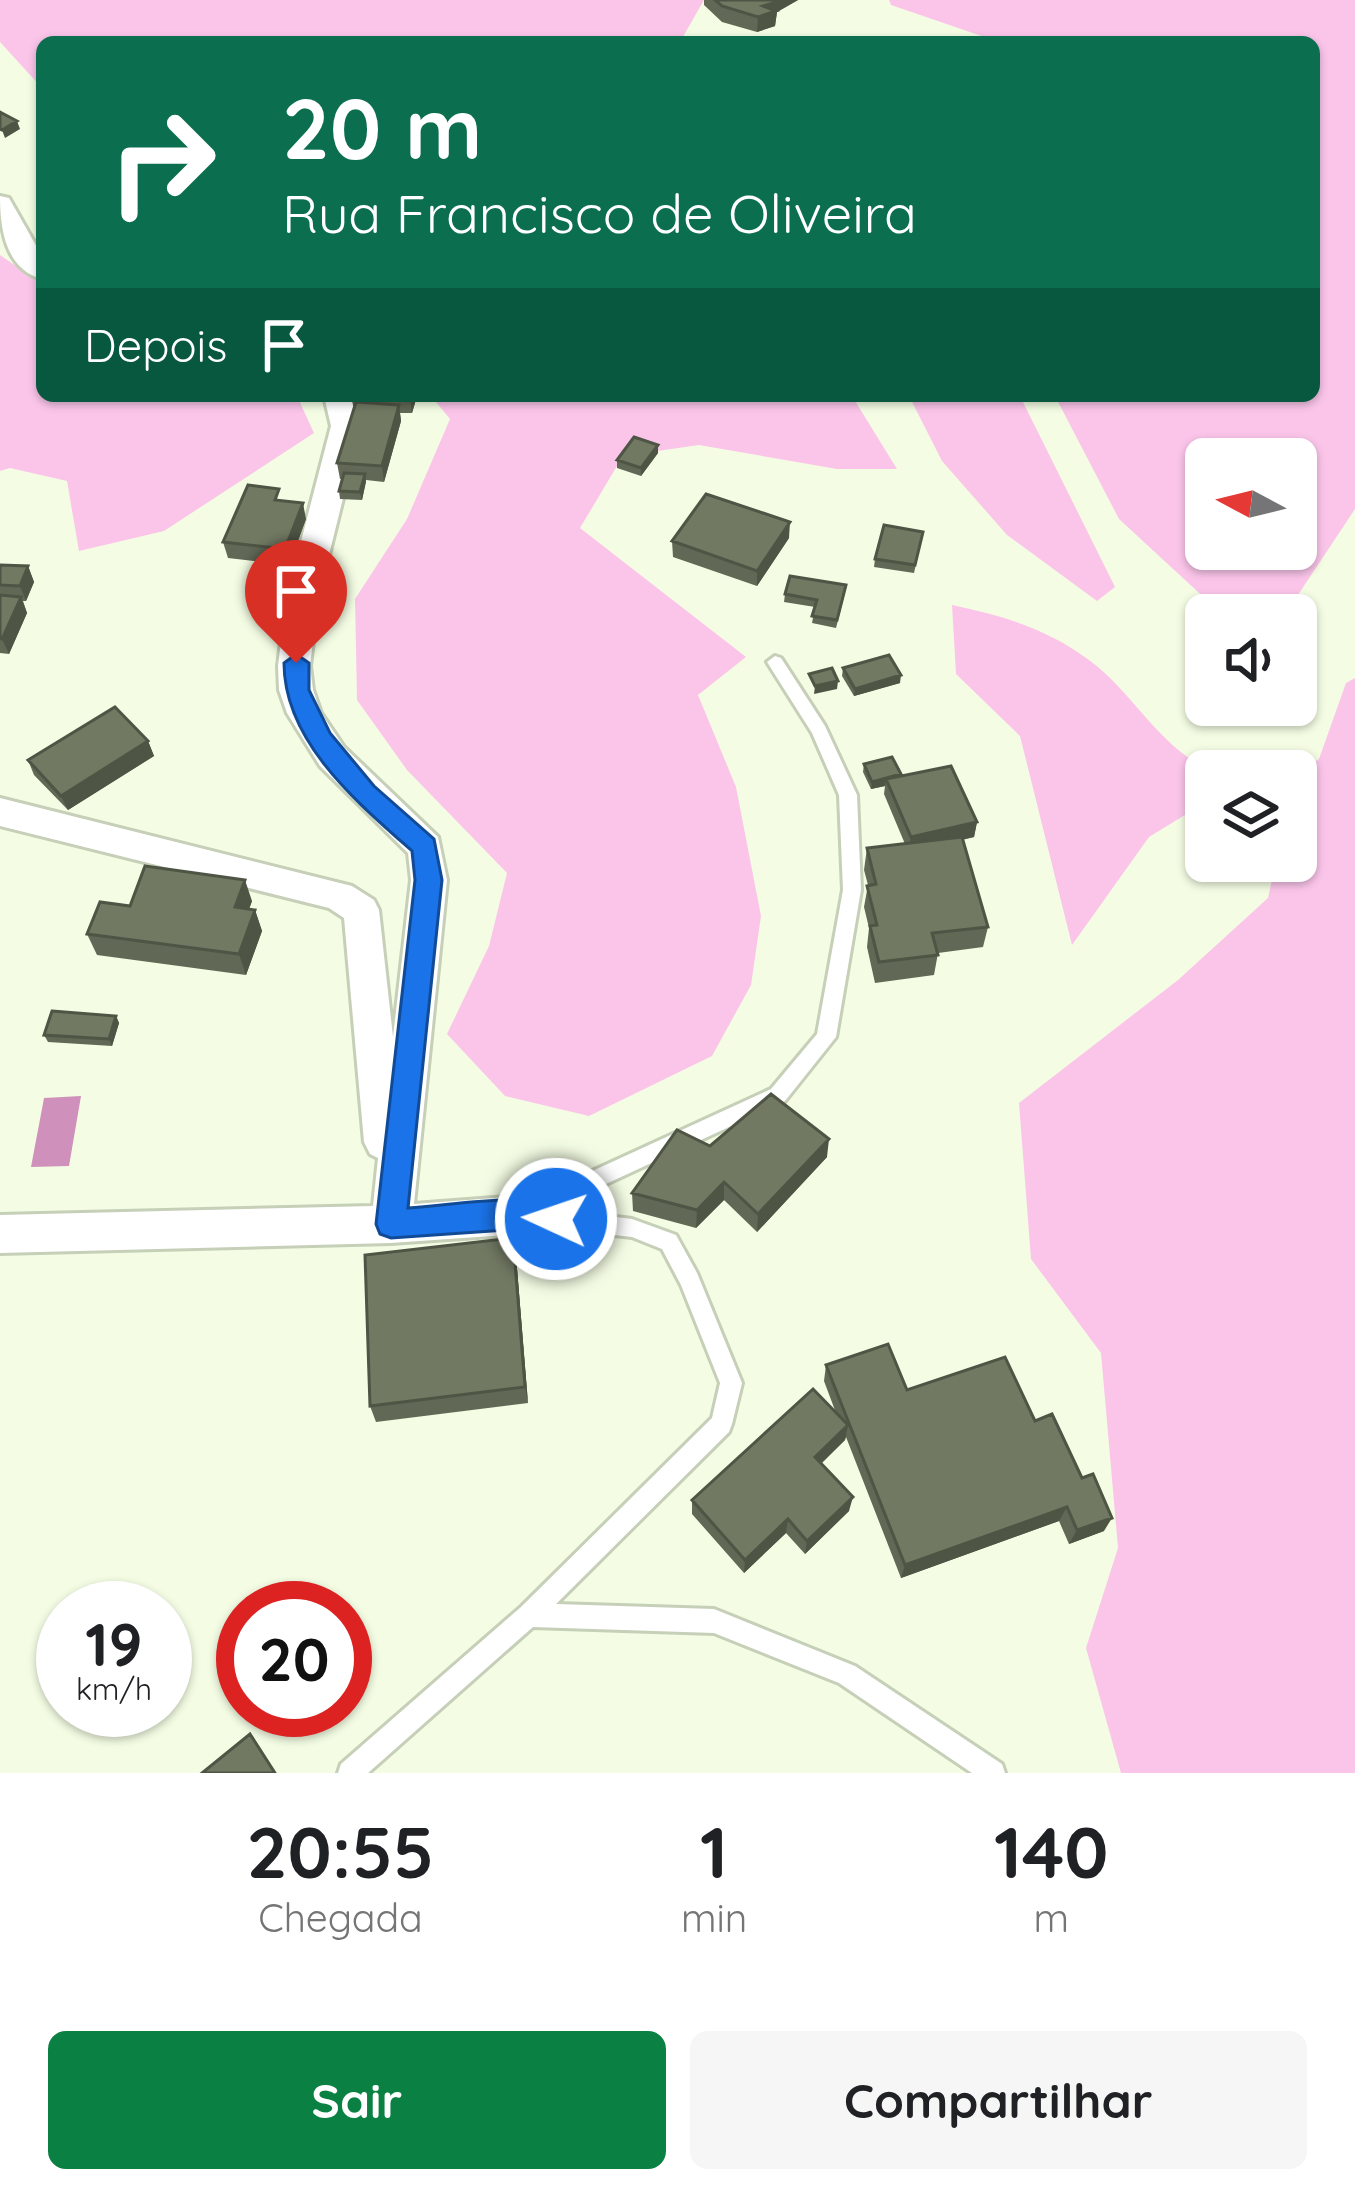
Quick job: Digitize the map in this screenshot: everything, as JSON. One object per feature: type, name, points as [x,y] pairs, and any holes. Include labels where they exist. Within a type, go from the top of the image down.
[{"type":"street","points":[[0,204],[23,252],[36,266]]},
{"type":"street","points":[[340,402],[346,426],[296,637],[296,690],[320,739],[365,794],[425,847],[429,880],[391,1224]]},
{"type":"street","points":[[0,812],[339,896],[361,910],[391,1224]]},
{"type":"street","points":[[0,1234],[391,1224],[519,1215]]},
{"type":"lane","points":[[519,1215],[778,1095],[826,1037],[852,890],[848,795],[818,731],[775,662]]},
{"type":"lane","points":[[350,1773],[529,1615],[721,1424],[731,1384],[690,1280],[669,1242],[632,1228],[519,1215]]},
{"type":"lane","points":[[529,1615],[715,1621],[847,1673],[993,1773]]},
{"type":"shaded area","points":[[0,0],[704,0],[683,36],[36,36],[36,81],[0,42]]},
{"type":"shaded area","points":[[889,0],[1355,0],[1355,509],[1317,566],[1317,438],[1185,438],[1185,570],[1315,570],[1299,594],[1200,594],[1119,519],[1058,402],[1320,402],[1320,36],[981,36],[891,5]]},
{"type":"shaded area","points":[[0,255],[36,280],[36,402],[300,402],[314,433],[164,531],[79,551],[67,481],[10,468],[0,471]]},
{"type":"shaded area","points":[[436,402],[856,402],[897,469],[837,469],[699,445],[623,456],[580,528],[746,657],[698,695],[736,787],[761,916],[751,985],[712,1056],[589,1116],[505,1096],[447,1034],[489,946],[507,873],[407,770],[357,700],[355,599],[407,519],[450,419]]},
{"type":"shaded area","points":[[912,402],[1023,402],[1115,587],[1097,601],[1007,535],[942,461]]},
{"type":"shaded area","points":[[952,605],[1023,625],[1073,649],[1105,673],[1185,755],[1185,815],[1149,837],[1072,945],[1020,736],[956,674]]},
{"type":"shaded area","points":[[1355,678],[1355,1773],[1121,1773],[1086,1648],[1118,1548],[1101,1353],[1031,1259],[1019,1103],[1178,980],[1268,898],[1271,882],[1317,882],[1317,760],[1346,683]]},
{"type":"shaded area","points":[[81,1096],[69,1166],[31,1167],[44,1098]]},
{"type":"building","points":[[715,0],[777,2],[763,6],[776,11],[758,17]]},
{"type":"building","points":[[0,112],[17,121],[0,129]]},
{"type":"building","points":[[356,402],[399,405],[382,466],[337,463]]},
{"type":"building","points":[[634,437],[658,445],[641,468],[617,460]]},
{"type":"building","points":[[344,473],[365,474],[360,492],[339,491]]},
{"type":"building","points":[[248,485],[279,489],[275,500],[303,503],[285,549],[223,542]]},
{"type":"building","points":[[706,494],[790,522],[757,571],[672,541]]},
{"type":"building","points":[[884,525],[923,532],[915,565],[875,559]]},
{"type":"building","points":[[0,565],[28,566],[20,586],[0,585]]},
{"type":"building","points":[[790,576],[846,585],[837,620],[812,616],[817,600],[785,594]]},
{"type":"building","points":[[0,595],[21,597],[2,639],[0,638]]},
{"type":"building","points":[[889,655],[901,675],[855,689],[843,668]]},
{"type":"building","points":[[832,668],[838,681],[815,686],[809,674]]},
{"type":"building","points":[[115,707],[148,741],[61,796],[28,760]]},
{"type":"building","points":[[892,757],[901,774],[872,782],[864,764]]},
{"type":"building","points":[[951,766],[977,822],[911,837],[886,779]]},
{"type":"building","points":[[962,837],[988,927],[932,933],[938,955],[879,962],[870,926],[877,925],[867,886],[876,884],[867,848]]},
{"type":"building","points":[[145,866],[245,880],[235,907],[255,910],[239,954],[87,934],[100,902],[130,906]]},
{"type":"building","points":[[52,1011],[116,1016],[109,1039],[44,1035]]},
{"type":"building","points":[[771,1094],[829,1139],[758,1214],[724,1182],[697,1210],[632,1193],[677,1130],[710,1146]]},
{"type":"building","points":[[513,1238],[525,1387],[370,1406],[365,1255]]},
{"type":"building","points":[[888,1344],[907,1390],[1005,1357],[1035,1421],[1052,1414],[1082,1478],[1093,1474],[1112,1518],[1077,1530],[1067,1507],[905,1565],[826,1365]]},
{"type":"building","points":[[813,1389],[848,1425],[815,1457],[853,1497],[807,1541],[788,1519],[745,1560],[692,1500]]},
{"type":"building","points":[[252,1737],[275,1773],[202,1773]]},
{"type":"route","points":[[296,663],[296,690],[320,739],[365,794],[425,847],[429,880],[391,1224],[519,1215],[556,1219]]}]
